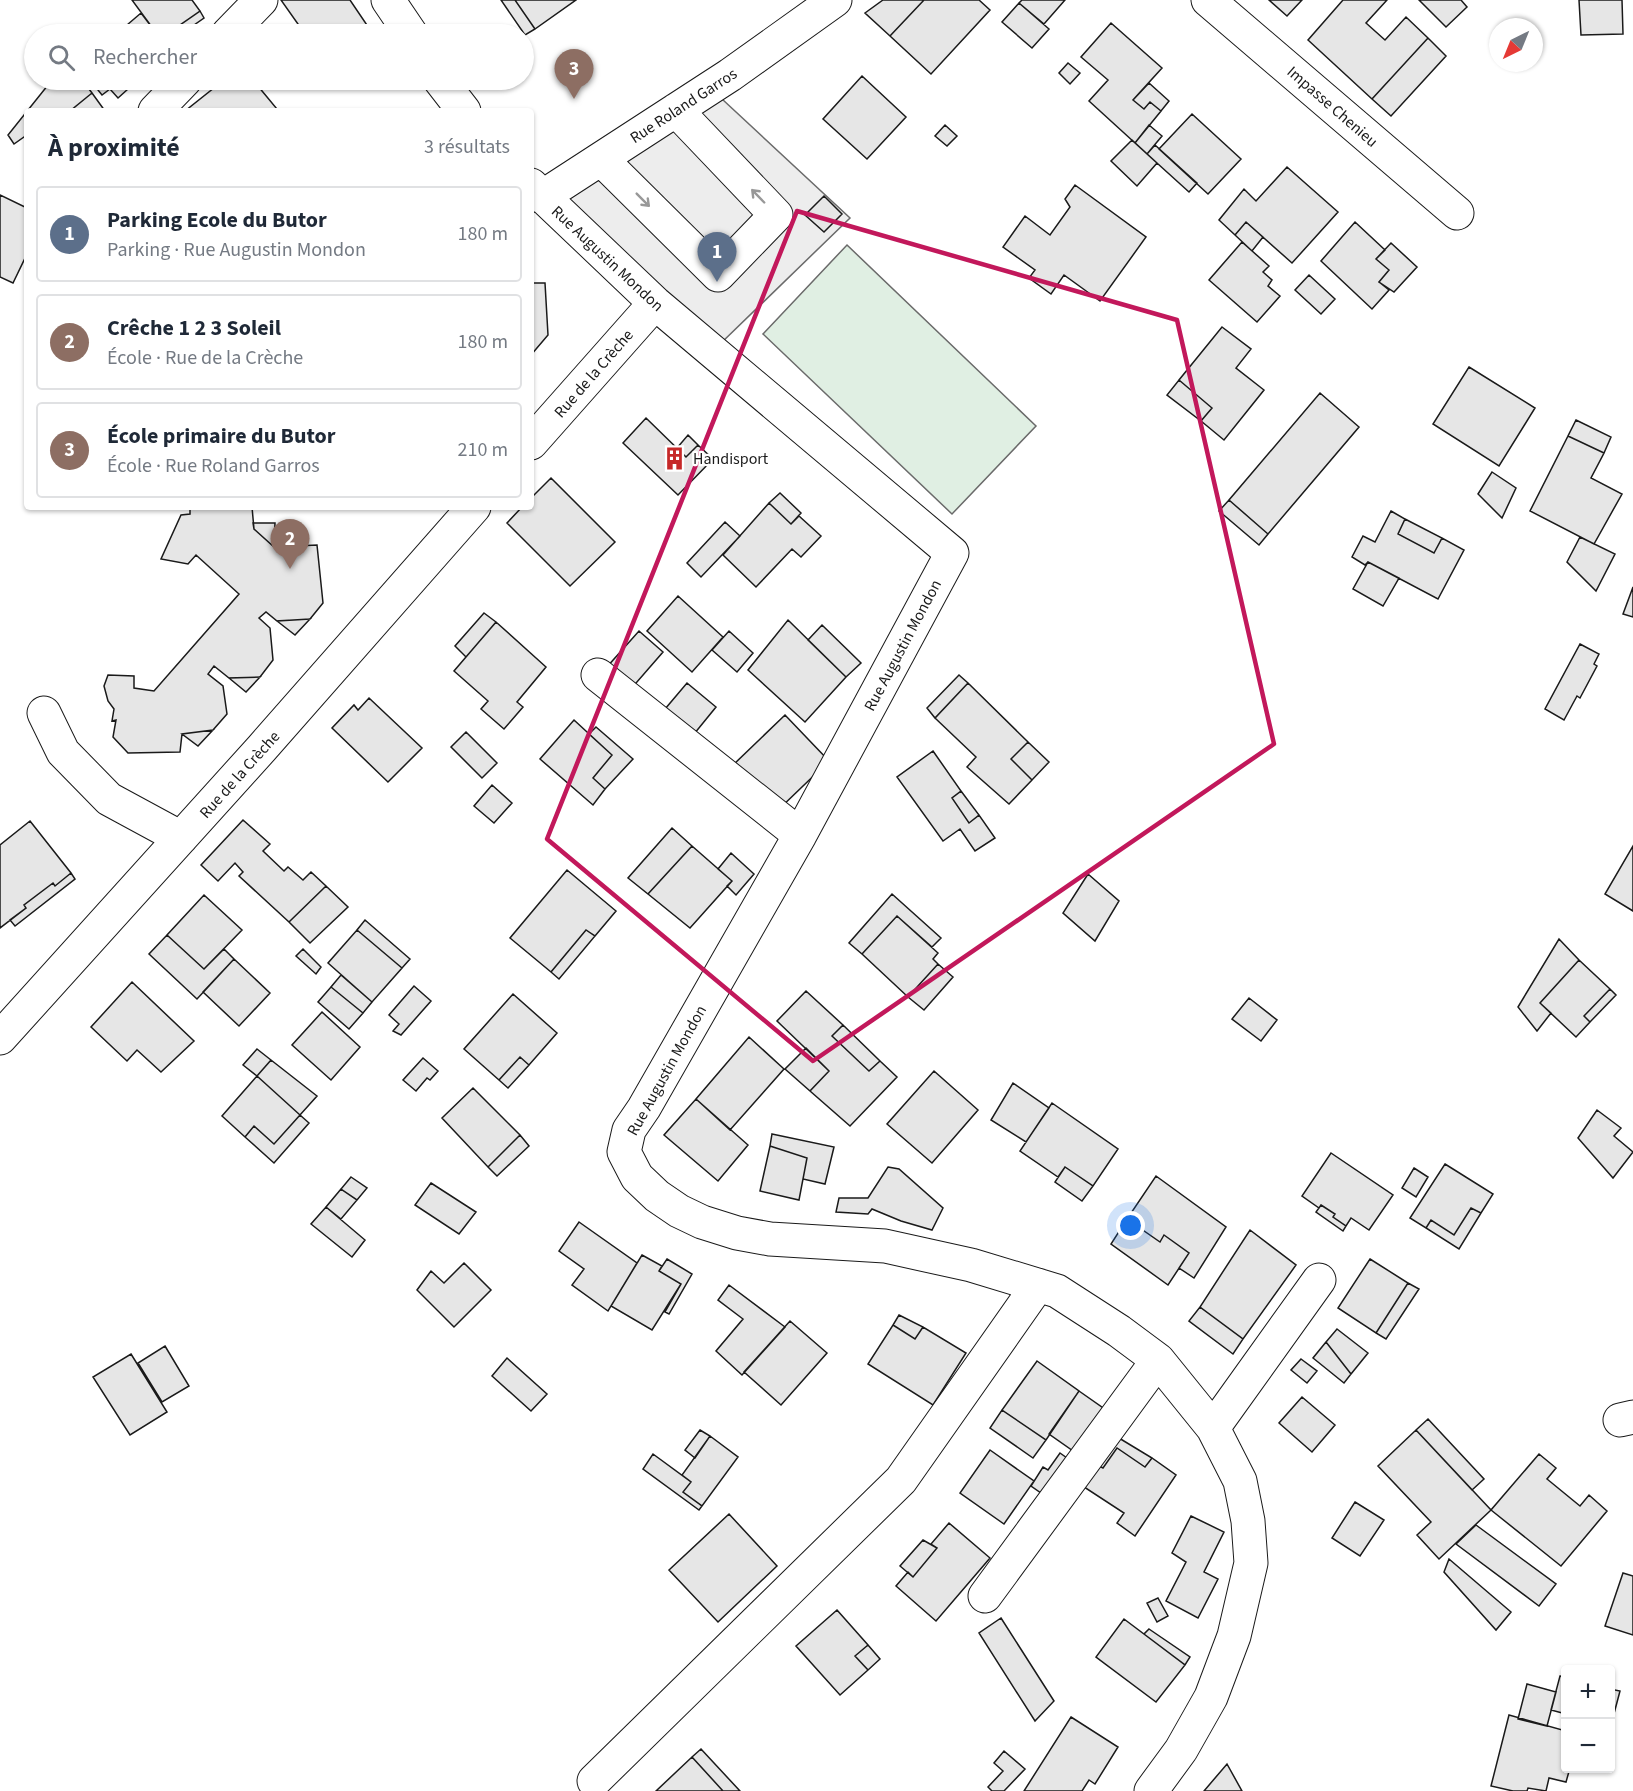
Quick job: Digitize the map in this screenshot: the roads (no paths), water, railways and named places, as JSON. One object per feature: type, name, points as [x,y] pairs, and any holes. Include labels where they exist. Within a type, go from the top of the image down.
[{"type":"street","points":[[238,24],[261,0]]},
{"type":"street","points":[[388,0],[404,24]]},
{"type":"street","name":"Rue Roland Garros","points":[[537,191],[601,159],[730,75],[835,0]]},
{"type":"street","name":"Impasse Chenieu","points":[[1208,0],[1457,213]]},
{"type":"street","points":[[158,108],[175,90]]},
{"type":"street","points":[[448,90],[462,108]]},
{"type":"street","points":[[601,159],[718,275],[776,215],[676,110]]},
{"type":"street","name":"Rue Augustin Mondon","points":[[537,191],[655,303],[952,553],[800,835],[629,1130],[624,1152],[637,1177],[657,1196],[679,1211],[702,1222],[770,1239],[885,1246],[971,1264],[1057,1291],[1119,1331],[1158,1360],[1213,1428],[1240,1481],[1248,1521],[1251,1563],[1234,1636],[1211,1697],[1181,1750],[1151,1791]]},
{"type":"street","name":"Rue de la Crèche","points":[[534,440],[655,303]]},
{"type":"street","name":"Rue de la Crèche","points":[[0,1038],[181,838],[471,510]]},
{"type":"street","points":[[598,675],[800,835]]},
{"type":"street","points":[[44,713],[63,752],[109,799],[181,838]]},
{"type":"street","points":[[1213,1428],[1319,1280]]},
{"type":"street","points":[[594,1781],[901,1480],[1038,1285]]},
{"type":"street","points":[[985,1596],[1158,1360]]},
{"type":"place","name":"École primaire du Butor","points":[[574,99]]},
{"type":"place","name":"Parking Ecole du Butor","points":[[717,282]]},
{"type":"place","name":"Handisport","points":[[675,458]]},
{"type":"place","name":"Crêche 1 2 3 Soleil","points":[[290,569]]}]
